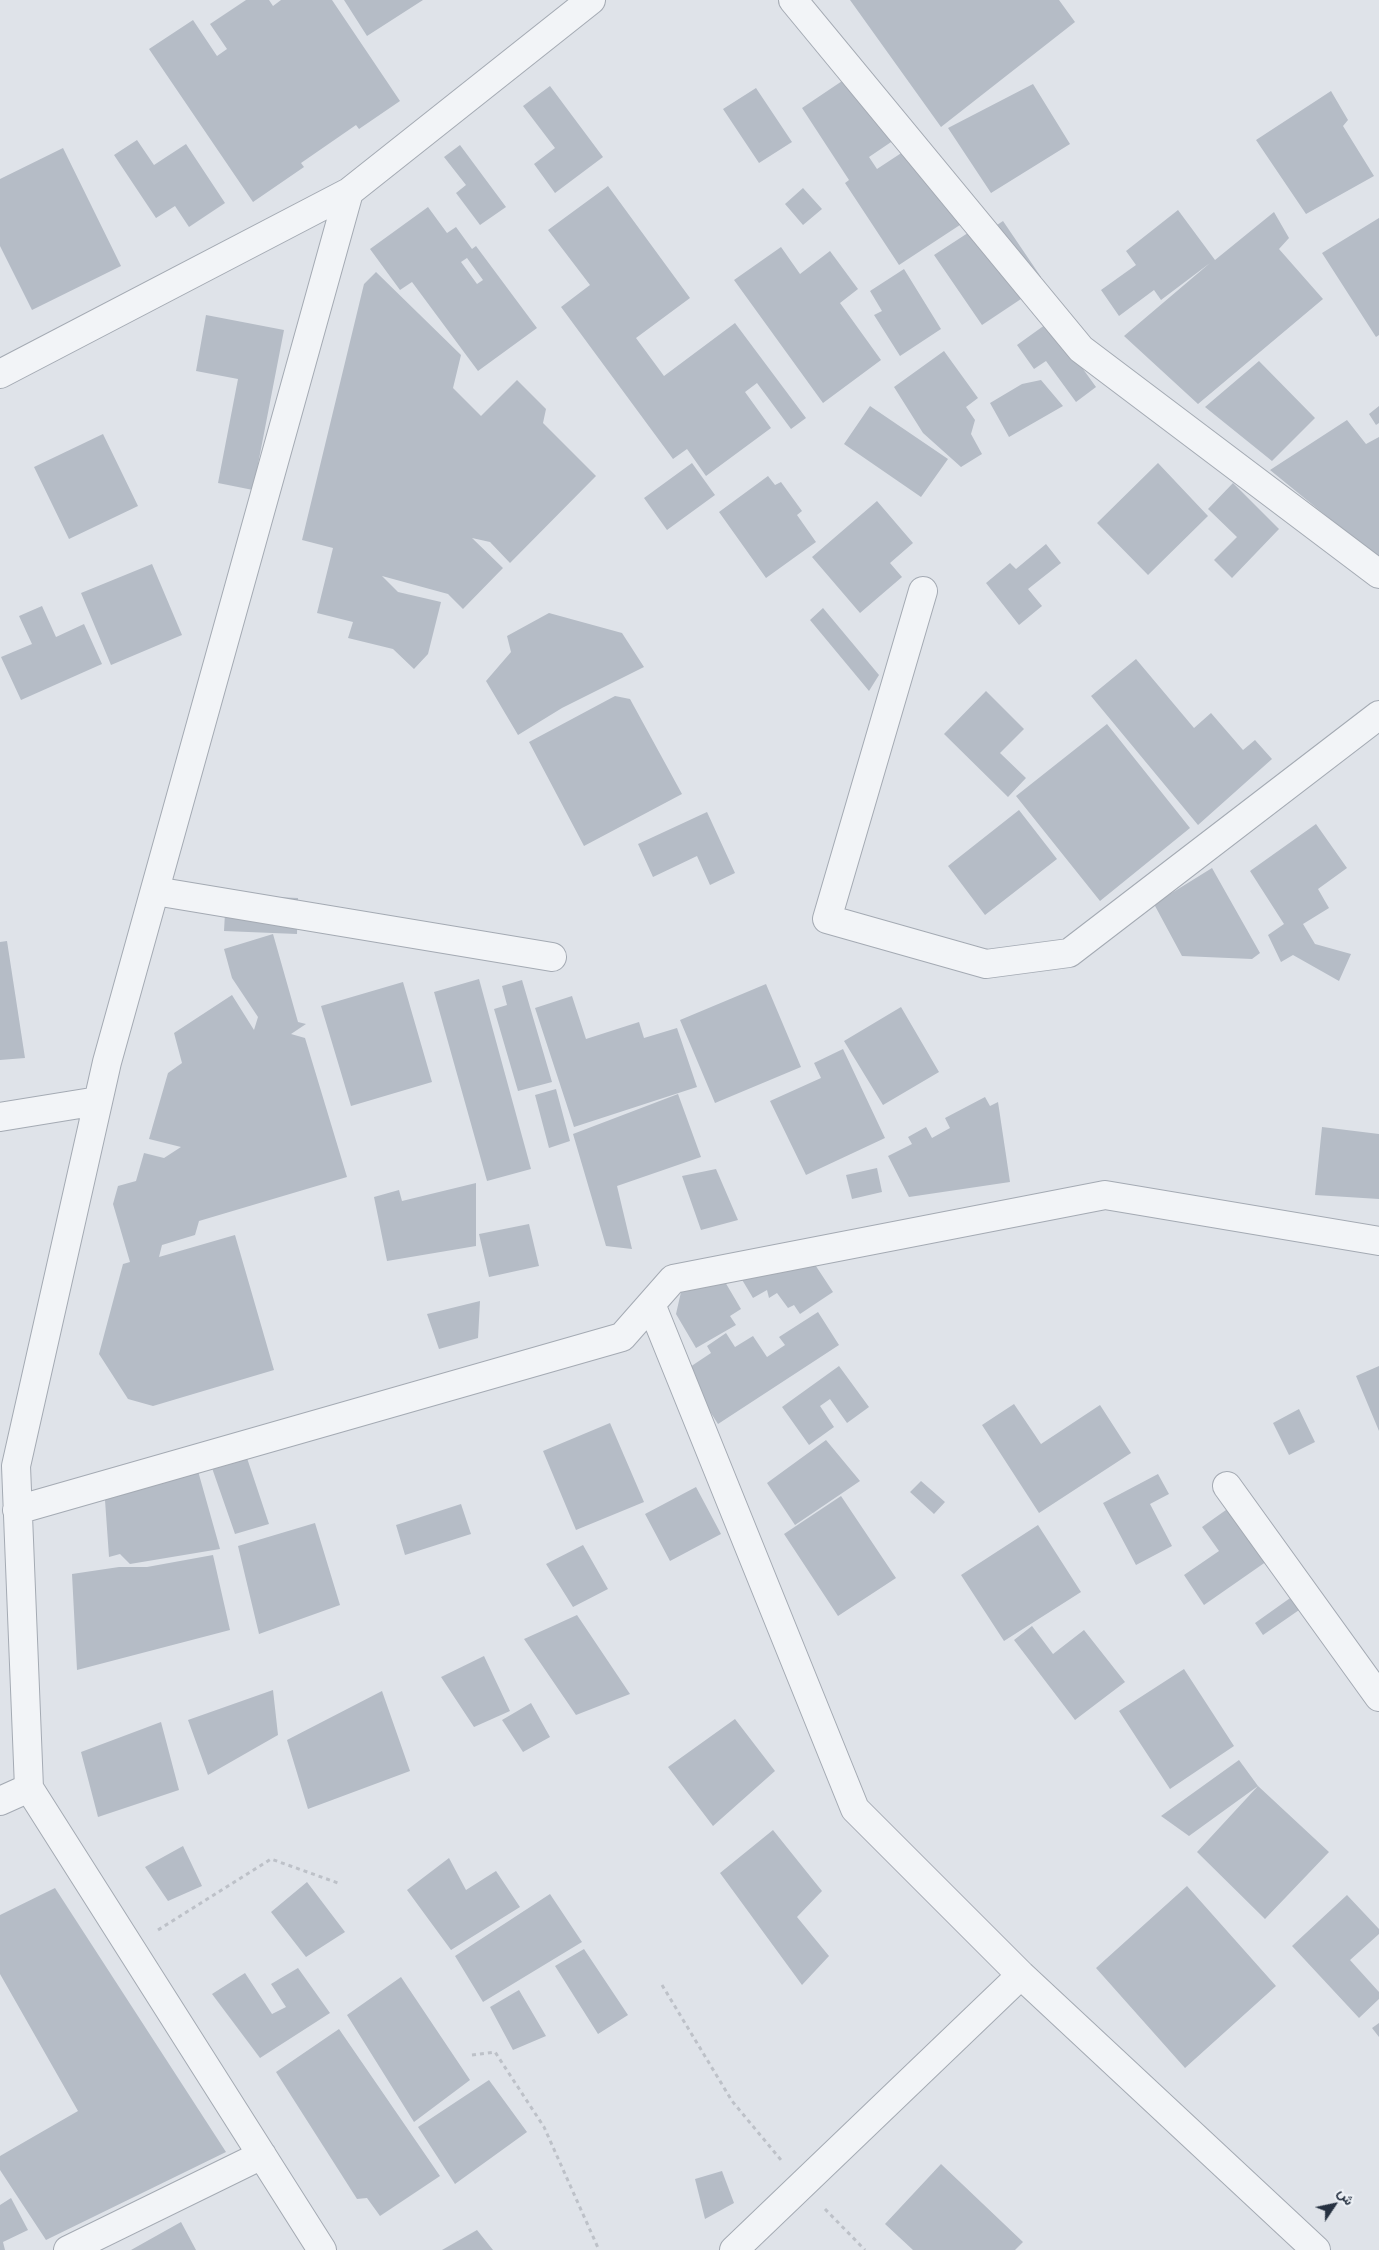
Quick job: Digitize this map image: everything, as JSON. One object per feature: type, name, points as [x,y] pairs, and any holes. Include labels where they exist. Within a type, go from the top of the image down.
[{"type":"street","points":[[0,374],[349,192],[591,0]]},
{"type":"street","points":[[793,0],[1080,349],[1379,574]]},
{"type":"street","points":[[322,2250],[29,1788],[16,1466],[107,1062],[349,192]]},
{"type":"street","points":[[923,591],[826,919],[986,964],[1069,953],[1379,715]]},
{"type":"street","points":[[155,891],[552,957]]},
{"type":"street","points":[[0,1117],[98,1101]]},
{"type":"street","points":[[17,1510],[622,1337],[673,1279],[1105,1195],[1379,1241]]},
{"type":"street","points":[[651,1304],[855,1809],[1021,1975],[1316,2250]]},
{"type":"street","points":[[1227,1486],[1379,1697]]},
{"type":"street","points":[[0,1801],[29,1788]]},
{"type":"street","points":[[734,2250],[1021,1975]]},
{"type":"street","points":[[68,2250],[262,2155]]},
{"type":"path","points":[[130,1948],[271,1858],[338,1883]]},
{"type":"path","points":[[662,1985],[732,2101],[801,2185],[865,2250]]},
{"type":"path","points":[[472,2055],[495,2052],[533,2110],[544,2127],[599,2250]]},
{"type":"building","points":[[246,0],[269,0],[273,6],[281,0],[332,0],[400,101],[359,129],[356,125],[301,163],[304,167],[253,202],[149,49],[193,20],[217,56],[227,49],[210,24]]},
{"type":"building","points":[[344,0],[423,0],[367,36]]},
{"type":"building","points":[[850,0],[1059,0],[1075,22],[941,127]]},
{"type":"building","points":[[854,73],[897,138],[869,157],[877,169],[915,144],[966,221],[899,265],[845,183],[849,180],[802,108]]},
{"type":"building","points":[[1033,84],[1070,144],[991,193],[948,128]]},
{"type":"building","points":[[550,86],[603,157],[555,193],[534,164],[555,148],[523,106]]},
{"type":"building","points":[[756,88],[792,142],[759,163],[723,109]]},
{"type":"building","points":[[1331,91],[1348,120],[1343,126],[1374,176],[1306,214],[1256,140]]},
{"type":"building","points":[[137,140],[154,165],[186,144],[225,203],[189,227],[175,206],[156,218],[114,155]]},
{"type":"building","points":[[460,145],[506,207],[480,225],[456,193],[466,185],[444,157]]},
{"type":"building","points":[[63,148],[121,266],[32,310],[0,246],[0,179]]},
{"type":"building","points":[[608,186],[690,298],[636,338],[664,376],[735,323],[806,418],[791,429],[757,383],[745,392],[771,428],[706,476],[687,449],[673,459],[561,307],[590,285],[548,230]]},
{"type":"building","points":[[803,188],[822,209],[803,225],[785,204]]},
{"type":"building","points":[[428,207],[447,233],[456,227],[472,249],[476,246],[537,328],[478,371],[412,282],[400,290],[370,249]],"holes":[[[467,258],[483,280],[477,284],[461,262]]]},
{"type":"building","points":[[1178,210],[1215,260],[1274,212],[1289,238],[1279,249],[1323,299],[1198,404],[1124,336],[1210,263],[1161,300],[1154,290],[1119,316],[1101,290],[1136,265],[1126,251]]},
{"type":"building","points":[[1379,218],[1379,335],[1376,337],[1322,253]]},
{"type":"building","points":[[1003,221],[1041,277],[1020,291],[1024,297],[982,325],[934,255],[974,229],[979,237]]},
{"type":"building","points":[[781,247],[800,274],[830,251],[858,289],[840,303],[881,360],[823,403],[734,280]]},
{"type":"building","points":[[904,269],[941,329],[900,356],[874,315],[882,311],[870,291]]},
{"type":"building","points":[[376,272],[461,355],[453,388],[481,416],[517,380],[546,409],[543,423],[596,476],[510,563],[490,542],[472,538],[503,568],[463,609],[448,594],[382,576],[398,592],[441,602],[428,654],[414,669],[393,649],[348,638],[353,622],[317,613],[333,548],[302,540],[364,284]]},
{"type":"building","points":[[206,315],[284,330],[253,490],[218,483],[238,379],[196,371]]},
{"type":"building","points":[[1049,322],[1096,387],[1076,402],[1046,361],[1034,369],[1017,345]]},
{"type":"building","points":[[944,351],[978,398],[966,407],[975,420],[971,434],[982,454],[961,467],[923,433],[894,387]]},
{"type":"building","points":[[1259,361],[1315,418],[1272,461],[1205,407]]},
{"type":"building","points":[[1041,380],[1063,406],[1009,437],[990,403],[1022,384]]},
{"type":"building","points":[[870,406],[948,459],[921,497],[844,444]]},
{"type":"building","points":[[1379,406],[1379,423],[1376,425],[1369,414]]},
{"type":"building","points":[[1347,420],[1366,444],[1379,437],[1379,559],[1270,470]]},
{"type":"building","points":[[103,434],[138,506],[69,539],[34,467]]},
{"type":"building","points":[[692,463],[715,495],[667,530],[644,498]]},
{"type":"building","points":[[1158,463],[1208,516],[1148,575],[1097,523]]},
{"type":"building","points":[[768,476],[775,485],[781,482],[802,511],[797,515],[816,542],[766,578],[719,512]]},
{"type":"building","points":[[1233,483],[1279,529],[1232,578],[1214,560],[1237,537],[1208,509]]},
{"type":"building","points":[[877,501],[913,543],[890,563],[902,577],[860,613],[812,557]]},
{"type":"building","points":[[1046,544],[1061,563],[1028,589],[1042,606],[1019,625],[986,583],[1010,563],[1016,569]]},
{"type":"building","points":[[152,564],[182,635],[111,665],[81,593]]},
{"type":"building","points":[[42,606],[56,637],[84,624],[102,664],[21,700],[1,657],[32,644],[19,616]]},
{"type":"building","points":[[823,608],[879,675],[869,691],[810,620]]},
{"type":"building","points":[[549,613],[622,633],[644,667],[562,708],[518,735],[486,681],[511,652],[507,636]]},
{"type":"building","points":[[1136,659],[1194,728],[1211,713],[1243,750],[1255,740],[1272,759],[1198,825],[1091,696]]},
{"type":"building","points":[[986,691],[1024,729],[1000,753],[1026,778],[1008,797],[944,734]]},
{"type":"building","points":[[615,696],[630,699],[682,794],[584,846],[529,742]]},
{"type":"building","points":[[1107,724],[1190,828],[1100,901],[1016,796]]},
{"type":"building","points":[[1019,810],[1057,859],[985,915],[948,866]]},
{"type":"building","points":[[707,812],[735,873],[710,885],[697,856],[653,877],[638,844]]},
{"type":"building","points":[[1316,824],[1347,868],[1318,889],[1329,908],[1303,924],[1315,944],[1351,954],[1339,981],[1293,955],[1281,962],[1268,935],[1284,924],[1250,871]]},
{"type":"building","points":[[1212,868],[1260,953],[1252,959],[1182,956],[1154,904]]},
{"type":"building","points":[[226,895],[298,898],[297,934],[224,931]]},
{"type":"building","points":[[273,934],[298,1022],[306,1024],[291,1034],[305,1038],[347,1177],[199,1221],[195,1235],[162,1245],[159,1257],[235,1235],[274,1370],[153,1406],[128,1399],[99,1354],[123,1264],[130,1262],[113,1204],[118,1186],[136,1181],[144,1153],[164,1158],[181,1147],[149,1139],[168,1073],[182,1063],[174,1033],[232,995],[254,1030],[258,1017],[232,978],[224,949]]},
{"type":"building","points":[[7,941],[25,1058],[0,1060],[0,942]]},
{"type":"building","points":[[479,979],[531,1169],[487,1181],[434,992]]},
{"type":"building","points":[[522,980],[552,1082],[518,1091],[494,1009],[507,1005],[502,986]]},
{"type":"building","points":[[403,982],[432,1082],[351,1106],[321,1006]]},
{"type":"building","points":[[766,984],[801,1067],[715,1103],[680,1020]]},
{"type":"building","points":[[572,996],[586,1039],[639,1022],[644,1038],[677,1028],[697,1087],[574,1127],[535,1008]]},
{"type":"building","points":[[901,1007],[939,1072],[883,1105],[844,1041]]},
{"type":"building","points":[[843,1049],[885,1138],[806,1175],[770,1101],[821,1078],[814,1063]]},
{"type":"building","points":[[556,1089],[570,1141],[549,1148],[535,1095]]},
{"type":"building","points":[[678,1094],[701,1157],[617,1186],[632,1249],[606,1246],[573,1134]]},
{"type":"building","points":[[985,1097],[990,1106],[998,1102],[1010,1182],[909,1197],[888,1156],[912,1144],[908,1137],[926,1127],[932,1138],[950,1128],[945,1118]]},
{"type":"building","points":[[1322,1127],[1379,1134],[1379,1199],[1315,1195]]},
{"type":"building","points":[[877,1168],[882,1192],[852,1199],[846,1175]]},
{"type":"building","points":[[716,1169],[738,1220],[701,1230],[682,1176]]},
{"type":"building","points":[[476,1183],[476,1246],[387,1261],[374,1197],[399,1190],[402,1201]]},
{"type":"building","points":[[529,1224],[539,1266],[489,1277],[479,1234]]},
{"type":"building","points":[[810,1257],[833,1292],[800,1314],[794,1305],[788,1308],[777,1293],[769,1298],[767,1290],[753,1298],[738,1273]]},
{"type":"building","points":[[718,1270],[741,1309],[730,1316],[736,1325],[696,1348],[676,1314],[681,1292]]},
{"type":"building","points":[[480,1301],[478,1338],[439,1349],[427,1314]]},
{"type":"building","points":[[818,1312],[839,1345],[718,1424],[684,1371],[711,1353],[707,1346],[726,1333],[735,1347],[753,1336],[767,1357],[785,1345],[779,1337]]},
{"type":"building","points":[[839,1366],[869,1407],[847,1423],[830,1399],[820,1406],[834,1427],[809,1445],[782,1407]]},
{"type":"building","points":[[1379,1366],[1379,1431],[1356,1376]]},
{"type":"building","points":[[1014,1404],[1041,1444],[1100,1405],[1131,1453],[1039,1513],[982,1425]]},
{"type":"building","points":[[1299,1409],[1315,1442],[1289,1455],[1273,1423]]},
{"type":"building","points":[[610,1423],[644,1502],[576,1530],[543,1451]]},
{"type":"building","points":[[826,1440],[860,1481],[795,1525],[767,1483]]},
{"type":"building","points":[[247,1458],[269,1524],[235,1534],[212,1468]]},
{"type":"building","points":[[198,1471],[220,1549],[130,1564],[120,1554],[109,1557],[105,1500]]},
{"type":"building","points":[[1158,1474],[1169,1494],[1150,1504],[1172,1546],[1136,1565],[1103,1503]]},
{"type":"building","points":[[921,1481],[945,1502],[934,1514],[910,1492]]},
{"type":"building","points":[[696,1487],[721,1534],[670,1561],[645,1514]]},
{"type":"building","points":[[841,1496],[896,1578],[838,1616],[784,1534]]},
{"type":"building","points":[[461,1504],[471,1534],[405,1555],[396,1525]]},
{"type":"building","points":[[1233,1505],[1270,1559],[1204,1605],[1184,1575],[1219,1551],[1202,1527]]},
{"type":"building","points":[[315,1523],[340,1605],[259,1634],[238,1546]]},
{"type":"building","points":[[1038,1525],[1081,1592],[1004,1641],[961,1575]]},
{"type":"building","points":[[583,1545],[608,1589],[573,1607],[546,1564]]},
{"type":"building","points":[[213,1555],[230,1630],[77,1670],[72,1574],[119,1567],[147,1567]]},
{"type":"building","points":[[1293,1596],[1302,1608],[1263,1635],[1255,1623]]},
{"type":"building","points":[[577,1615],[630,1694],[576,1715],[524,1639]]},
{"type":"building","points":[[1032,1626],[1053,1654],[1084,1630],[1125,1682],[1075,1720],[1014,1640]]},
{"type":"building","points":[[484,1656],[510,1711],[474,1727],[441,1677]]},
{"type":"building","points":[[1184,1669],[1234,1746],[1170,1789],[1119,1711]]},
{"type":"building","points":[[273,1690],[278,1735],[208,1775],[188,1720]]},
{"type":"building","points":[[382,1691],[410,1771],[308,1809],[287,1740]]},
{"type":"building","points":[[531,1703],[550,1737],[523,1752],[502,1720]]},
{"type":"building","points":[[735,1719],[775,1771],[713,1826],[668,1767]]},
{"type":"building","points":[[161,1722],[179,1790],[98,1817],[81,1752]]},
{"type":"building","points":[[1239,1760],[1258,1786],[1189,1836],[1161,1816]]},
{"type":"building","points":[[1258,1786],[1329,1852],[1265,1919],[1197,1852]]},
{"type":"building","points":[[773,1830],[822,1891],[797,1917],[829,1956],[802,1985],[720,1873]]},
{"type":"building","points":[[183,1846],[202,1886],[168,1901],[145,1867]]},
{"type":"building","points":[[449,1858],[466,1890],[496,1871],[520,1907],[451,1950],[407,1890]]},
{"type":"building","points":[[307,1882],[345,1932],[306,1957],[271,1912]]},
{"type":"building","points":[[1187,1886],[1276,1986],[1185,2068],[1096,1968]]},
{"type":"building","points":[[55,1888],[226,2152],[46,2240],[0,2170],[0,2156],[78,2111],[0,1974],[0,1915]]},
{"type":"building","points":[[550,1894],[582,1942],[483,2002],[455,1956]]},
{"type":"building","points":[[1347,1895],[1379,1929],[1379,1934],[1350,1960],[1379,1992],[1379,1999],[1359,2018],[1292,1946]]},
{"type":"building","points":[[584,1949],[628,2015],[598,2034],[555,1966]]},
{"type":"building","points":[[298,1968],[330,2013],[260,2058],[212,1994],[245,1973],[272,2014],[286,2007],[271,1984]]},
{"type":"building","points":[[401,1977],[470,2080],[414,2122],[347,2015]]},
{"type":"building","points":[[519,1990],[546,2036],[513,2050],[490,2007]]},
{"type":"building","points":[[1379,2023],[1379,2037],[1372,2028]]},
{"type":"building","points":[[339,2029],[440,2176],[380,2216],[367,2198],[357,2199],[276,2072]]},
{"type":"building","points":[[489,2080],[527,2132],[455,2184],[418,2127]]},
{"type":"building","points":[[941,2164],[1023,2242],[1015,2250],[913,2250],[885,2224]]},
{"type":"building","points":[[722,2171],[734,2203],[705,2219],[695,2179]]},
{"type":"building","points":[[11,2198],[28,2230],[3,2242],[5,2250],[0,2250],[0,2205]]},
{"type":"building","points":[[181,2222],[196,2250],[131,2250]]},
{"type":"building","points":[[477,2230],[493,2250],[442,2250]]}]
